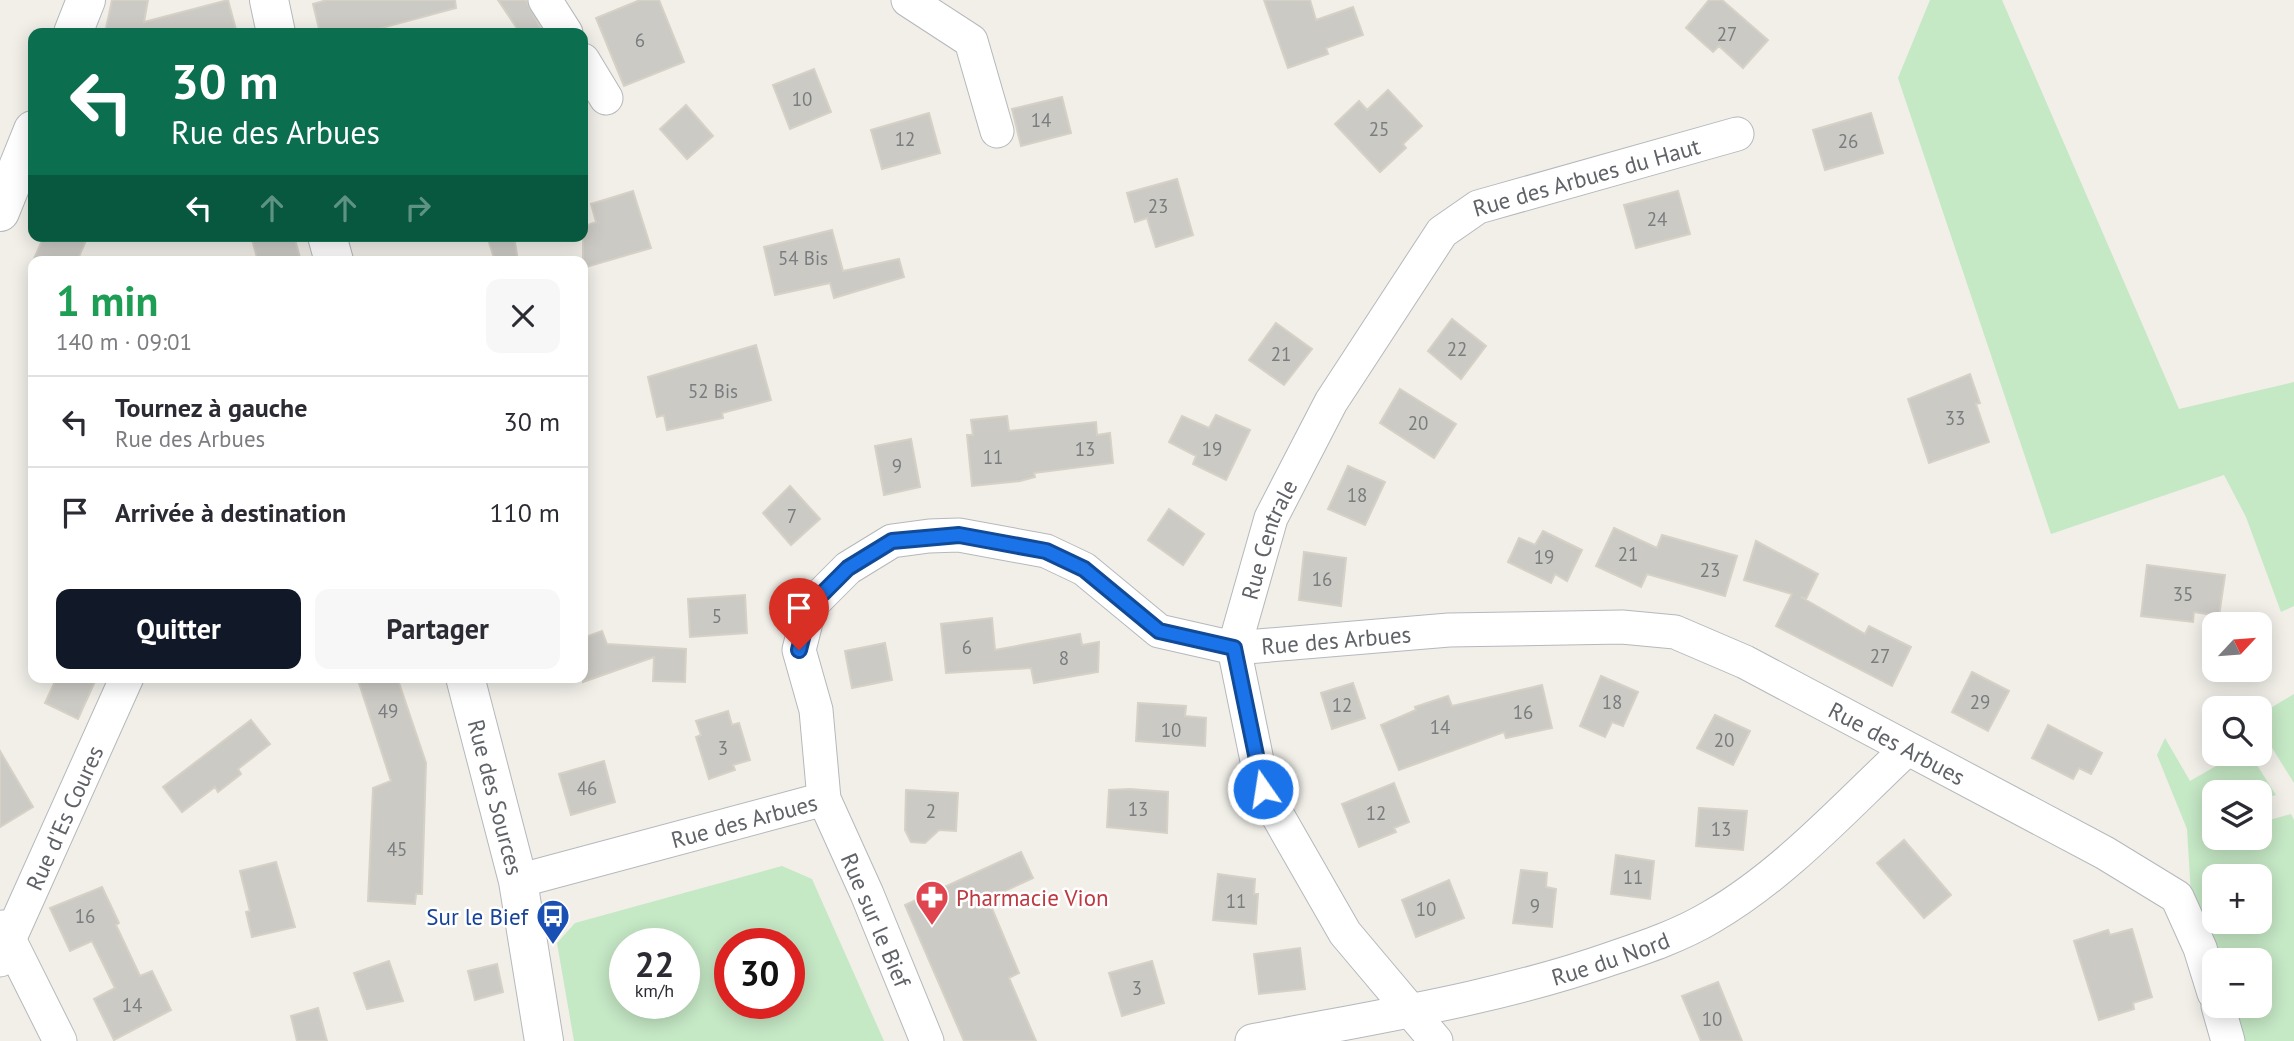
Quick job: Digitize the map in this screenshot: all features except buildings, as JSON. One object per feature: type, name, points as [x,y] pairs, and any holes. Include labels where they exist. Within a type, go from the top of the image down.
[{"type":"street","points":[[75,28],[86,0]]},
{"type":"street","points":[[270,0],[275,28]]},
{"type":"street","points":[[545,0],[563,28]]},
{"type":"street","points":[[908,0],[971,41],[997,131]]},
{"type":"street","points":[[588,69],[606,98]]},
{"type":"street","name":"Rue des Arbues du Haut","points":[[1442,232],[1478,207],[1737,134]]},
{"type":"street","points":[[0,212],[28,142]]},
{"type":"street","name":"Rue Centrale","points":[[1436,1041],[1345,933],[1263,789],[1234,648],[1271,518],[1331,402],[1442,232]]},
{"type":"street","name":"Rue des Arbues","points":[[518,881],[824,799],[816,710],[799,650],[810,606],[848,568],[892,541],[959,535],[1046,551],[1084,569],[1159,631],[1234,648],[1448,630],[1622,627],[1675,632],[1745,662],[2105,853],[2177,897],[2202,954]]},
{"type":"street","name":"Rue d'Es Coures","points":[[3,940],[124,683]]},
{"type":"street","name":"Rue des Sources","points":[[467,683],[518,881],[544,1041]]},
{"type":"street","name":"Rue du Nord","points":[[1252,1041],[1410,1012],[1549,980],[1647,946],[1709,918],[1749,892],[1907,749]]},
{"type":"street","name":"Rue sur le Bief","points":[[824,799],[867,894],[927,1041]]},
{"type":"street","points":[[3,940],[60,1041]]},
{"type":"green space","points":[[1930,0],[2002,0],[2179,409],[2294,382],[2294,606],[2281,612],[2246,517],[2224,475],[2051,534],[1898,78]]},
{"type":"green space","points":[[2294,694],[2294,783],[2272,748],[2272,707]]},
{"type":"green space","points":[[2165,738],[2190,781],[2216,766],[2258,766],[2266,780],[2202,780],[2202,850],[2272,850],[2272,819],[2291,814],[2294,820],[2294,1041],[2240,1041],[2233,1018],[2272,1018],[2272,948],[2211,948],[2206,934],[2272,934],[2272,864],[2202,864],[2202,924],[2191,895],[2187,829],[2157,755]]},
{"type":"green space","points":[[782,866],[812,879],[884,1041],[574,1041],[557,943],[575,923]]},
{"type":"place","name":"Pharmacie Vion","points":[[932,927]]},
{"type":"place","name":"Sur le Bief","points":[[553,946]]},
{"type":"route","points":[[799,650],[810,606],[848,568],[892,541],[959,535],[1046,551],[1084,569],[1159,631],[1234,648],[1263,789]]}]
